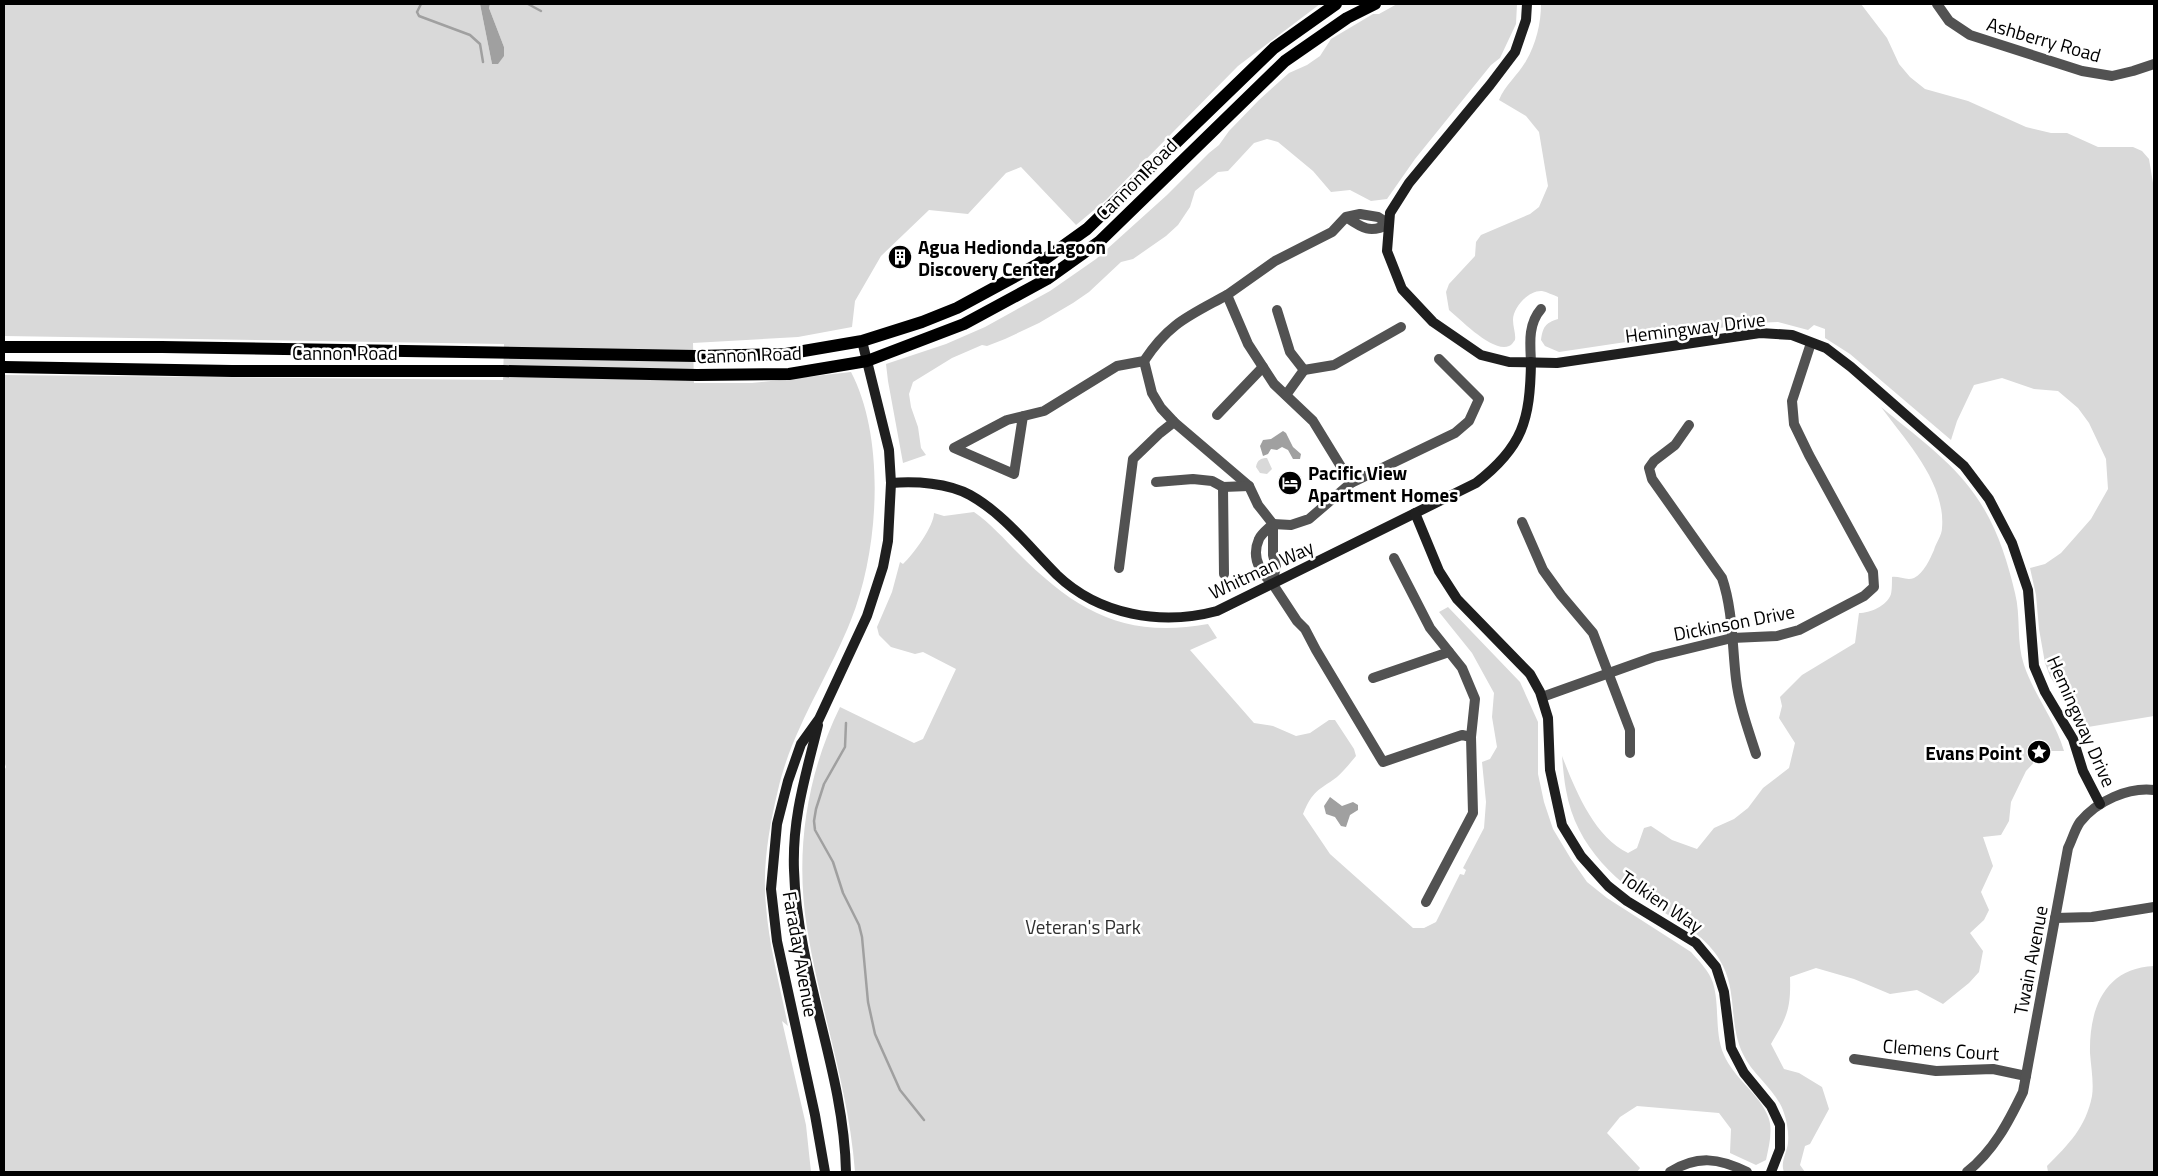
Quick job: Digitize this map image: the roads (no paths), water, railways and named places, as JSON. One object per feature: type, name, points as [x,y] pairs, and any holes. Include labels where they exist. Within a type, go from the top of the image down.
[{"type":"main road","name":"Cannon Road","points":[[4,347],[504,352],[696,356],[786,354],[862,341],[922,322],[957,308],[1038,264],[1080,234],[1274,48],[1336,4]]},
{"type":"main road","name":"Cannon Road","points":[[4,366],[232,371],[503,371],[696,375],[789,374],[869,365],[964,324],[1047,279],[1099,242],[1285,61],[1347,18],[1375,4]]},
{"type":"street","name":"Hemingway Drive","points":[[1527,4],[1526,20],[1515,52],[1409,183],[1390,214],[1388,251],[1402,289],[1433,322],[1481,355],[1509,362],[1557,363],[1760,333],[1792,335],[1826,348],[1851,367],[1964,466],[1989,499],[2012,542],[2028,590],[2034,666],[2045,692],[2073,739],[2084,771],[2100,804]]},
{"type":"street","name":"Ashberry Road","points":[[1937,4],[1949,21],[1970,35],[2082,71],[2112,76],[2154,64]]},
{"type":"street","points":[[1023,416],[1014,474],[954,448],[1007,420],[1023,416],[1044,411],[1117,366],[1144,361],[1156,343],[1174,326],[1227,295],[1275,261],[1332,232],[1346,217],[1362,228],[1378,230],[1389,224]]},
{"type":"street","points":[[1227,295],[1248,344],[1274,384],[1313,421],[1351,483]]},
{"type":"street","name":"Whitman Way","points":[[891,483],[907,482],[936,485],[968,494],[987,506],[1007,523],[1059,576],[1094,601],[1135,615],[1169,618],[1202,615],[1217,611],[1476,483],[1497,467],[1511,452],[1520,436],[1527,414],[1531,362],[1530,336],[1535,316],[1541,309]]},
{"type":"street","points":[[1277,310],[1290,352],[1304,370]]},
{"type":"street","points":[[1286,395],[1304,370],[1334,366],[1401,326]]},
{"type":"street","name":"Faraday Avenue","points":[[825,1172],[816,1115],[777,941],[771,889],[777,824],[788,780],[801,744],[819,719],[850,657],[877,589],[888,541],[891,483],[889,450],[862,341]]},
{"type":"street","name":"Dickinson Drive","points":[[1542,697],[1654,657],[1732,638],[1776,636],[1799,630],[1864,596],[1874,586],[1872,572],[1794,424],[1792,402],[1812,343]]},
{"type":"street","points":[[1439,359],[1479,399],[1469,421],[1455,433],[1351,483],[1309,519],[1291,525],[1273,524],[1259,538],[1256,552],[1262,574],[1272,583],[1297,621],[1305,629],[1384,762],[1462,735],[1471,737]]},
{"type":"street","points":[[1144,361],[1152,394],[1161,408],[1174,422],[1249,486],[1258,505],[1273,524],[1273,555],[1276,567],[1272,583]]},
{"type":"street","points":[[1217,415],[1263,367]]},
{"type":"street","points":[[1119,568],[1133,459],[1174,422]]},
{"type":"street","points":[[1690,425],[1675,444],[1654,461],[1649,468],[1652,479],[1722,578],[1728,595],[1736,681],[1742,713],[1756,754]]},
{"type":"street","points":[[1156,482],[1193,479],[1212,481],[1223,487],[1249,486]]},
{"type":"street","points":[[1223,487],[1224,574]]},
{"type":"street","name":"Tolkien Way","points":[[1416,513],[1439,572],[1457,598],[1530,674],[1542,697],[1548,718],[1550,770],[1562,825],[1581,856],[1608,886],[1627,901],[1696,943],[1716,967],[1724,992],[1731,1048],[1744,1072],[1771,1106],[1780,1125],[1780,1149],[1771,1172]]},
{"type":"street","points":[[1522,522],[1543,570],[1561,596],[1593,632],[1630,730],[1630,753]]},
{"type":"street","points":[[1394,558],[1430,628],[1462,668],[1475,699],[1471,737],[1473,813],[1426,902]]},
{"type":"street","points":[[1373,678],[1449,652]]},
{"type":"street","name":"Faraday Avenue","points":[[819,719],[796,811],[794,870],[800,930],[840,1109],[846,1153],[846,1172]]},
{"type":"street","name":"Twain Avenue","points":[[1966,1172],[1993,1146],[2006,1126],[2023,1092],[2068,848],[2080,822],[2100,804],[2120,794],[2141,788],[2154,790]]},
{"type":"street","points":[[2055,918],[2092,917],[2154,907]]},
{"type":"street","name":"Clemens Court","points":[[1854,1059],[1936,1070],[1993,1069],[2026,1076]]},
{"type":"street","points":[[1670,1172],[1682,1165],[1705,1159],[1736,1167],[1746,1172]]},
{"type":"waterway","points":[[421,4],[417,12],[419,16],[470,35],[480,44],[483,62]]},
{"type":"waterway","points":[[528,4],[541,11]]},
{"type":"waterway","points":[[846,723],[845,747],[824,784],[816,809],[815,830],[833,862],[843,893],[859,925],[862,937],[868,1002],[875,1034],[900,1090],[924,1120]]},
{"type":"place","name":"Agua Hedionda Lagoon Discovery Center","points":[[900,257]]},
{"type":"place","name":"Pacific View Apartment Homes","points":[[1290,483]]},
{"type":"place","name":"Evans Point","points":[[2039,752]]},
{"type":"park label","name":"Veteran's Park","points":[[1083,926]]}]
